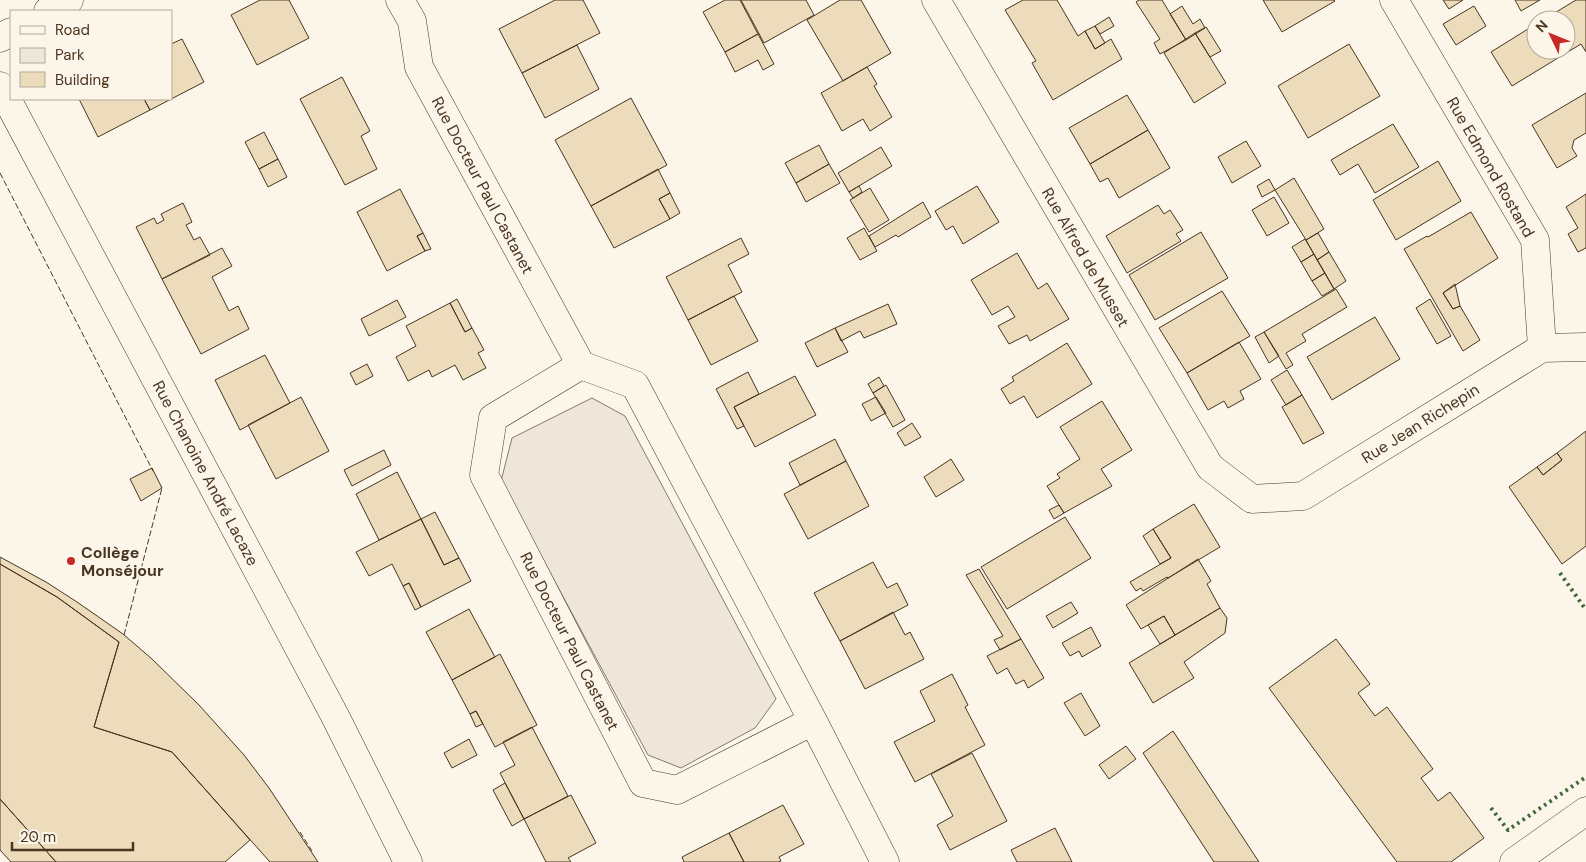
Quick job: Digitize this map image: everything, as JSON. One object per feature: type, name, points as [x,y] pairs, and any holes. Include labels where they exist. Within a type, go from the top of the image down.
[{"type":"street","points":[[50,10],[69,0]]},
{"type":"street","name":"Rue Docteur Paul Castanet","points":[[400,0],[412,21],[419,67],[581,365],[493,418],[484,475],[643,783],[677,790],[813,721]]},
{"type":"street","name":"Rue Alfred de Musset","points":[[936,0],[1210,467],[1252,500]]},
{"type":"street","name":"Rue Edmond Rostand","points":[[1394,0],[1535,240],[1542,348]]},
{"type":"street","name":"Rue Chanoine André Lacaze","points":[[0,86],[316,681],[408,862]]},
{"type":"street","points":[[1542,348],[1586,347]]},
{"type":"street","name":"Rue Jean Richepin","points":[[1252,500],[1302,496],[1542,348]]},
{"type":"street","points":[[581,365],[635,385],[813,721],[885,862]]},
{"type":"street","points":[[1514,862],[1584,816]]},
{"type":"green space","points":[[592,398],[625,416],[776,699],[755,728],[681,768],[648,755],[501,481],[512,438]]},
{"type":"building","points":[[260,0],[289,0],[309,38],[257,65],[231,15]]},
{"type":"building","points":[[555,0],[583,0],[600,33],[522,73],[499,29]]},
{"type":"building","points":[[725,0],[740,0],[758,34],[725,52],[703,12]]},
{"type":"building","points":[[741,0],[806,0],[814,15],[764,43]]},
{"type":"building","points":[[840,0],[861,0],[891,53],[843,81],[807,20]]},
{"type":"building","points":[[1023,0],[1057,0],[1078,36],[1085,31],[1095,49],[1111,39],[1122,59],[1053,100],[1032,63],[1036,61],[1005,10]]},
{"type":"building","points":[[1139,0],[1162,0],[1186,40],[1160,54],[1154,43],[1160,39],[1136,2]]},
{"type":"building","points":[[1263,0],[1334,0],[1335,1],[1282,32]]},
{"type":"building","points":[[1443,0],[1463,0],[1449,9]]},
{"type":"building","points":[[1515,0],[1540,0],[1521,11]]},
{"type":"building","points":[[1576,0],[1586,0],[1586,52],[1581,44],[1576,47],[1576,10],[1560,10]]},
{"type":"building","points":[[1182,6],[1193,24],[1200,19],[1205,28],[1186,40],[1170,14]]},
{"type":"building","points":[[1474,6],[1486,26],[1456,45],[1443,24]]},
{"type":"building","points":[[1109,17],[1114,26],[1100,34],[1095,26]]},
{"type":"building","points":[[1095,26],[1105,43],[1095,49],[1085,31]]},
{"type":"building","points":[[1206,27],[1221,51],[1210,57],[1195,33]]},
{"type":"building","points":[[1526,30],[1526,60],[1555,60],[1512,86],[1491,52]]},
{"type":"building","points":[[1195,33],[1226,83],[1194,103],[1164,53]]},
{"type":"building","points":[[758,34],[774,64],[763,70],[758,60],[735,72],[725,52]]},
{"type":"building","points":[[182,39],[204,82],[172,99],[172,44]]},
{"type":"building","points":[[1349,44],[1380,96],[1308,138],[1278,86]]},
{"type":"building","points":[[577,45],[599,89],[545,118],[522,73]]},
{"type":"building","points":[[867,67],[877,84],[874,86],[892,117],[870,131],[863,119],[842,131],[821,93]]},
{"type":"building","points":[[342,77],[370,131],[361,136],[377,169],[345,185],[300,99]]},
{"type":"building","points":[[1586,93],[1586,133],[1574,140],[1572,148],[1577,156],[1557,168],[1532,125]]},
{"type":"building","points":[[1127,95],[1148,130],[1090,164],[1069,128]]},
{"type":"building","points":[[631,98],[667,165],[591,206],[555,140]]},
{"type":"building","points":[[80,100],[145,100],[150,110],[98,137]]},
{"type":"building","points":[[145,100],[169,100],[150,110]]},
{"type":"building","points":[[1393,124],[1419,167],[1375,193],[1358,164],[1340,175],[1331,160]]},
{"type":"building","points":[[1148,130],[1170,168],[1119,198],[1108,178],[1100,182],[1090,164]]},
{"type":"building","points":[[264,132],[278,159],[259,169],[245,142]]},
{"type":"building","points":[[1246,141],[1261,166],[1232,183],[1218,157]]},
{"type":"building","points":[[819,145],[829,164],[796,183],[785,163]]},
{"type":"building","points":[[881,147],[892,166],[849,192],[838,173]]},
{"type":"building","points":[[278,159],[287,177],[268,187],[259,169]]},
{"type":"building","points":[[1438,161],[1461,201],[1396,240],[1373,200]]},
{"type":"building","points":[[829,164],[840,183],[806,202],[796,183]]},
{"type":"building","points":[[658,169],[670,193],[659,199],[670,219],[614,248],[591,206]]},
{"type":"building","points":[[1294,178],[1324,229],[1306,240],[1275,190]]},
{"type":"building","points":[[1269,179],[1275,190],[1262,197],[1257,186]]},
{"type":"building","points":[[859,186],[862,192],[853,198],[849,192]]},
{"type":"building","points":[[977,186],[999,222],[963,244],[953,226],[946,230],[935,211]]},
{"type":"building","points":[[870,188],[889,220],[869,232],[850,200]]},
{"type":"building","points":[[400,189],[423,233],[417,236],[425,251],[387,271],[357,212]]},
{"type":"building","points":[[670,193],[680,213],[670,219],[659,199]]},
{"type":"building","points":[[1586,194],[1586,248],[1578,252],[1568,234],[1578,228],[1566,207]]},
{"type":"building","points":[[1274,197],[1289,223],[1267,236],[1252,210]]},
{"type":"building","points":[[923,202],[931,217],[898,237],[896,235],[875,247],[869,236]]},
{"type":"building","points":[[183,203],[192,222],[186,225],[194,240],[200,237],[210,255],[162,279],[136,227],[154,218],[157,224],[164,220],[161,214]]},
{"type":"building","points":[[1158,205],[1164,214],[1170,210],[1183,230],[1176,234],[1181,241],[1127,273],[1106,236]]},
{"type":"building","points":[[1471,212],[1498,258],[1443,293],[1453,309],[1460,306],[1480,340],[1463,351],[1404,249]]},
{"type":"building","points":[[864,228],[877,251],[860,260],[847,238]]},
{"type":"building","points":[[1201,232],[1228,278],[1155,320],[1129,275]]},
{"type":"building","points":[[423,233],[431,249],[425,251],[417,236]]},
{"type":"building","points":[[1318,233],[1329,252],[1317,260],[1306,240]]},
{"type":"building","points":[[741,238],[749,254],[728,265],[742,292],[688,320],[666,277]]},
{"type":"building","points":[[1305,239],[1314,254],[1301,262],[1292,247]]},
{"type":"building","points":[[222,248],[232,266],[212,277],[229,311],[238,306],[249,329],[201,354],[162,279]]},
{"type":"building","points":[[1329,252],[1346,281],[1334,289],[1317,260]]},
{"type":"building","points":[[1017,253],[1038,289],[1047,283],[1069,319],[1030,341],[1027,335],[1009,344],[998,326],[1015,317],[1008,306],[992,315],[971,280]]},
{"type":"building","points":[[1314,254],[1325,273],[1312,281],[1301,262]]},
{"type":"building","points":[[1325,273],[1334,289],[1322,296],[1312,281]]},
{"type":"building","points":[[1455,284],[1460,306],[1453,309],[1443,293]]},
{"type":"building","points":[[1336,289],[1347,307],[1302,334],[1306,341],[1286,353],[1293,365],[1286,369],[1264,332]]},
{"type":"building","points":[[1222,291],[1250,336],[1187,373],[1159,328]]},
{"type":"building","points":[[734,296],[758,341],[711,365],[688,320]]},
{"type":"building","points":[[457,299],[472,328],[465,332],[450,303]]},
{"type":"building","points":[[1430,299],[1451,336],[1437,344],[1416,308]]},
{"type":"building","points":[[397,300],[406,317],[369,336],[361,319]]},
{"type":"building","points":[[450,303],[465,332],[472,328],[484,350],[478,353],[486,368],[463,380],[455,365],[432,377],[429,370],[408,381],[396,357],[416,346],[406,326]]},
{"type":"building","points":[[888,304],[897,324],[864,338],[860,331],[841,341],[835,328]]},
{"type":"building","points":[[1375,317],[1400,359],[1332,400],[1307,357]]},
{"type":"building","points":[[835,328],[848,352],[817,367],[805,343]]},
{"type":"building","points":[[1264,332],[1279,356],[1269,363],[1255,337]]},
{"type":"building","points":[[1239,342],[1261,379],[1240,391],[1244,399],[1228,408],[1224,401],[1208,410],[1187,373]]},
{"type":"building","points":[[1067,343],[1092,384],[1037,418],[1024,396],[1010,404],[1001,389],[1014,381],[1012,377]]},
{"type":"building","points":[[265,355],[290,403],[240,430],[215,380]]},
{"type":"building","points":[[367,364],[373,376],[356,385],[350,373]]},
{"type":"building","points":[[1287,370],[1302,395],[1286,405],[1271,380]]},
{"type":"building","points":[[748,372],[759,394],[734,407],[744,426],[737,429],[716,389]]},
{"type":"building","points":[[795,376],[816,415],[755,447],[734,407]]},
{"type":"building","points":[[879,377],[884,386],[873,393],[868,384]]},
{"type":"building","points":[[886,385],[905,420],[893,427],[873,393]]},
{"type":"building","points":[[1302,395],[1324,433],[1303,444],[1282,407]]},
{"type":"building","points":[[301,397],[329,451],[276,479],[248,425]]},
{"type":"building","points":[[876,397],[886,413],[871,421],[862,404]]},
{"type":"building","points":[[1102,401],[1132,450],[1101,469],[1112,486],[1064,513],[1047,486],[1060,478],[1057,474],[1080,459],[1060,427]]},
{"type":"building","points":[[912,423],[921,437],[905,446],[897,433]]},
{"type":"building","points":[[1586,431],[1586,546],[1562,564],[1509,487],[1537,467],[1543,475],[1562,460],[1557,453]]},
{"type":"building","points":[[835,439],[846,461],[800,485],[789,463]]},
{"type":"building","points":[[384,450],[391,465],[352,486],[344,470]]},
{"type":"building","points":[[1557,453],[1562,460],[1543,475],[1537,467]]},
{"type":"building","points":[[951,459],[964,480],[936,497],[924,477]]},
{"type":"building","points":[[846,461],[869,506],[808,539],[784,494]]},
{"type":"building","points":[[152,468],[162,488],[141,501],[130,479]]},
{"type":"building","points":[[397,472],[421,519],[379,540],[356,494]]},
{"type":"building","points":[[1194,504],[1220,547],[1168,578],[1143,591],[1141,588],[1136,591],[1130,582],[1171,558],[1153,529]]},
{"type":"building","points":[[1059,505],[1064,513],[1054,519],[1049,510]]},
{"type":"building","points":[[435,512],[459,558],[444,565],[421,519]]},
{"type":"building","points":[[1065,517],[1091,558],[1007,609],[981,567]]},
{"type":"building","points":[[421,519],[444,565],[459,558],[471,581],[421,607],[409,583],[403,586],[392,564],[369,576],[356,552]]},
{"type":"building","points":[[1153,529],[1171,558],[1160,564],[1143,536]]},
{"type":"building","points":[[0,557],[46,582],[77,602],[123,634],[152,659],[199,705],[244,755],[269,788],[318,862],[270,862],[172,752],[94,727],[119,642],[57,597],[0,564]]},
{"type":"building","points":[[1198,559],[1211,581],[1207,584],[1220,608],[1175,635],[1164,616],[1141,629],[1126,605]]},
{"type":"building","points":[[873,562],[887,588],[897,583],[908,605],[840,641],[814,593]]},
{"type":"building","points":[[0,564],[57,597],[119,642],[94,727],[172,752],[250,840],[225,862],[56,862],[0,799]]},
{"type":"building","points":[[979,569],[1021,639],[1000,650],[994,640],[1003,636],[966,575]]},
{"type":"building","points":[[409,583],[421,607],[415,610],[403,586]]},
{"type":"building","points":[[1071,602],[1078,613],[1053,628],[1046,616]]},
{"type":"building","points":[[1220,608],[1227,618],[1225,633],[1184,662],[1194,678],[1153,703],[1129,663]]},
{"type":"building","points":[[469,609],[495,657],[452,680],[426,632]]},
{"type":"building","points":[[893,612],[905,635],[910,632],[924,659],[865,689],[840,641]]},
{"type":"building","points":[[1164,616],[1175,635],[1160,644],[1148,625]]},
{"type":"building","points":[[1091,627],[1101,646],[1082,657],[1079,651],[1070,656],[1062,643]]},
{"type":"building","points":[[1021,639],[1044,678],[1028,688],[1024,680],[1016,684],[1007,668],[997,674],[987,656]]},
{"type":"building","points":[[1336,639],[1370,684],[1358,693],[1375,716],[1387,707],[1433,769],[1421,778],[1438,801],[1450,792],[1484,838],[1451,862],[1397,862],[1269,688]]},
{"type":"building","points":[[500,654],[537,725],[495,747],[476,711],[470,714],[452,680]]},
{"type":"building","points":[[952,674],[968,705],[965,707],[985,745],[915,782],[894,742],[935,721],[920,691]]},
{"type":"building","points":[[1081,693],[1100,726],[1085,736],[1064,703]]},
{"type":"building","points":[[476,711],[483,724],[476,727],[470,714]]},
{"type":"building","points":[[532,727],[568,796],[524,819],[500,773],[515,765],[503,742]]},
{"type":"building","points":[[1173,731],[1259,862],[1214,862],[1143,753]]},
{"type":"building","points":[[469,739],[477,755],[452,768],[444,753]]},
{"type":"building","points":[[1126,746],[1136,759],[1109,779],[1099,765]]},
{"type":"building","points":[[972,753],[1007,821],[950,850],[937,825],[953,816],[931,774]]},
{"type":"building","points":[[505,783],[524,819],[512,826],[493,790]]},
{"type":"building","points":[[571,795],[596,843],[568,858],[571,862],[546,862],[524,819]]},
{"type":"building","points":[[0,799],[56,862],[11,862],[0,850]]},
{"type":"building","points":[[783,805],[804,844],[779,857],[781,861],[778,862],[744,862],[729,833]]},
{"type":"building","points":[[1055,828],[1072,862],[1017,862],[1011,850]]},
{"type":"building","points":[[729,833],[744,862],[684,862],[682,857]]},
{"type":"hedge","points":[[1560,573],[1586,610]]},
{"type":"hedge","points":[[1491,808],[1508,830],[1586,777]]},
{"type":"fence","points":[[0,173],[153,471]]},
{"type":"fence","points":[[124,635],[161,486]]},
{"type":"fence","points":[[300,832],[312,851]]},
{"type":"place","name":"Collège Monséjour","points":[[71,561]]}]
